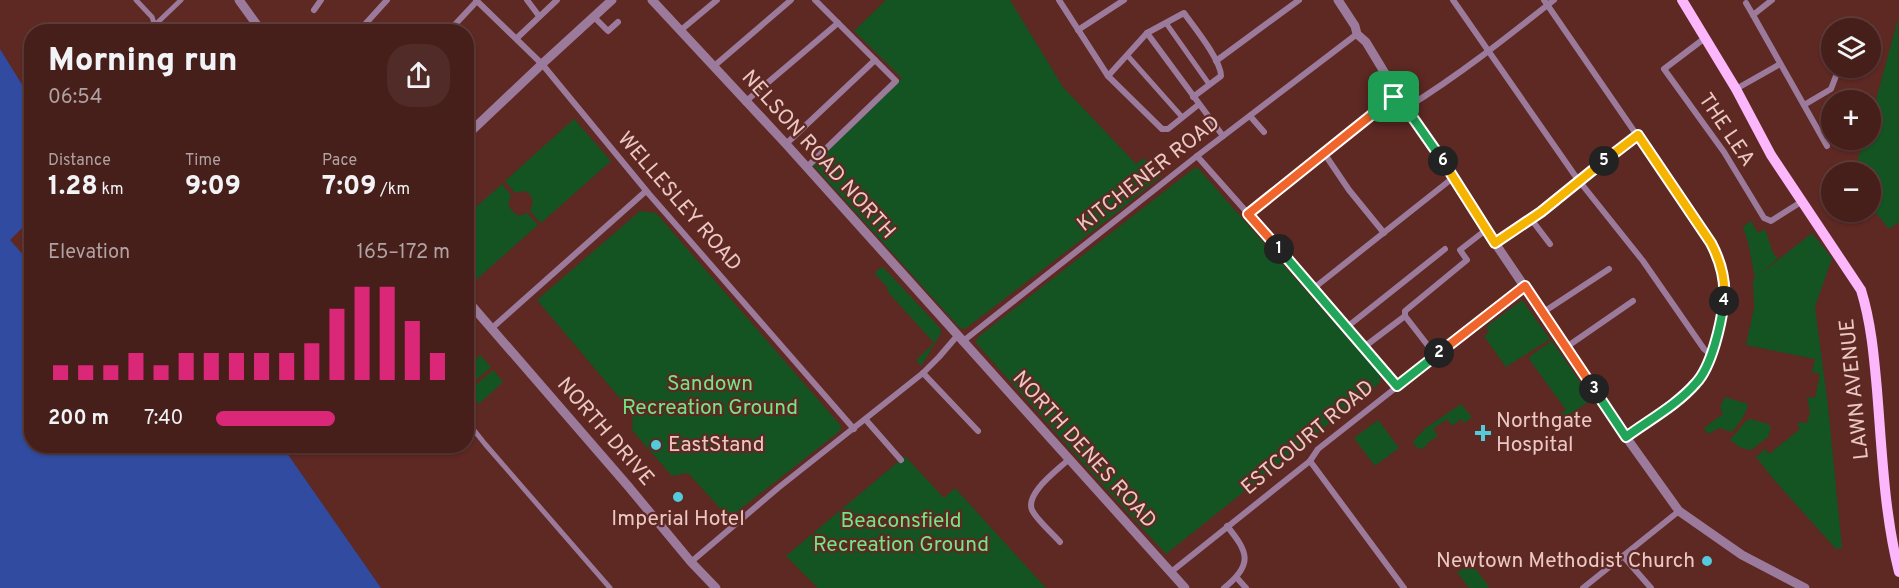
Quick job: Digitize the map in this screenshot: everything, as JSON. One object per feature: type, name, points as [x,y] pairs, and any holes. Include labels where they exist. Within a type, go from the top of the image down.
[{"type":"main road","name":"LAWN AVENUE","points":[[1682,0],[1736,89],[1771,155],[1862,290],[1868,310],[1886,496],[1899,572]]},
{"type":"street","points":[[136,0],[152,16],[155,24]]},
{"type":"street","points":[[160,24],[182,0]]},
{"type":"street","points":[[239,0],[256,24]]},
{"type":"street","points":[[314,10],[321,0]]},
{"type":"street","points":[[365,24],[387,0]]},
{"type":"street","points":[[527,0],[540,16]]},
{"type":"street","points":[[517,38],[557,0]]},
{"type":"street","points":[[474,128],[612,0]]},
{"type":"street","name":"NELSON ROAD NORTH","points":[[652,0],[807,167],[959,339]]},
{"type":"street","points":[[681,30],[717,0]]},
{"type":"street","points":[[713,67],[791,0]]},
{"type":"street","points":[[807,167],[896,81],[815,0]]},
{"type":"street","points":[[1059,0],[1108,76],[1162,129],[1168,129],[1198,105]]},
{"type":"street","points":[[1078,30],[1124,0]]},
{"type":"street","points":[[1216,61],[1299,0]]},
{"type":"street","points":[[1338,0],[1355,26],[1357,34],[1366,42],[1406,108],[1454,177],[1565,348],[1679,511],[1742,555],[1805,588]]},
{"type":"street","points":[[1453,0],[1579,181],[1643,261],[1704,349],[1710,354]]},
{"type":"street","points":[[1753,15],[1772,0]]},
{"type":"street","points":[[455,24],[476,1]]},
{"type":"street","name":"WELLESLEY ROAD","points":[[476,1],[542,64],[646,191],[854,429]]},
{"type":"street","points":[[1406,108],[1488,51],[1549,2],[1711,243],[1723,273],[1724,299],[1719,327],[1710,354],[1697,382],[1683,396],[1626,437]]},
{"type":"street","points":[[1746,3],[1821,136]]},
{"type":"street","points":[[1108,76],[1148,33],[1184,13],[1221,69],[1221,76],[1193,97]]},
{"type":"street","points":[[594,16],[608,31],[618,22]]},
{"type":"street","points":[[1166,23],[1209,84]]},
{"type":"street","points":[[745,102],[838,24]]},
{"type":"street","points":[[1148,33],[1198,105],[1223,136]]},
{"type":"street","name":"KITCHENER ROAD","points":[[691,562],[778,488],[923,373],[959,339],[1357,34]]},
{"type":"street","name":"THE LEA","points":[[1705,38],[1664,69],[1724,152],[1764,218],[1771,221],[1801,202]]},
{"type":"street","points":[[1127,55],[1182,117]]},
{"type":"street","points":[[786,144],[875,60]]},
{"type":"street","points":[[1736,89],[1780,64]]},
{"type":"street","points":[[1804,105],[1831,89],[1835,78]]},
{"type":"street","points":[[1248,214],[1398,93]]},
{"type":"street","points":[[1250,116],[1264,132]]},
{"type":"street","points":[[1495,243],[1531,219],[1638,135]]},
{"type":"street","points":[[1323,153],[1384,233]]},
{"type":"street","points":[[1197,156],[1397,386]]},
{"type":"street","points":[[1314,288],[1454,177]]},
{"type":"street","points":[[492,328],[646,191]]},
{"type":"street","points":[[1531,219],[1550,244]]},
{"type":"street","points":[[1364,347],[1405,316],[1405,311],[1467,260],[1460,250],[1487,229]]},
{"type":"street","points":[[1347,327],[1445,249]]},
{"type":"street","points":[[1542,313],[1609,269]]},
{"type":"street","name":"ESTCOURT ROAD","points":[[1171,572],[1310,461],[1318,449],[1525,286]]},
{"type":"street","points":[[1565,348],[1633,301]]},
{"type":"street","name":"NORTH DRIVE","points":[[474,308],[691,562],[716,588]]},
{"type":"street","points":[[1405,316],[1436,356]]},
{"type":"street","name":"NORTH DENES ROAD","points":[[959,339],[1185,588]]},
{"type":"street","points":[[923,373],[978,431]]},
{"type":"street","points":[[866,420],[901,460]]},
{"type":"street","points":[[474,430],[610,588]]},
{"type":"street","points":[[1060,542],[1032,511],[1031,502],[1035,491],[1069,459]]},
{"type":"street","points":[[1310,461],[1404,588]]},
{"type":"street","points":[[1583,588],[1679,511]]},
{"type":"street","points":[[1224,588],[1237,578],[1245,558],[1244,549],[1227,525]]},
{"type":"street","points":[[1623,556],[1651,588]]},
{"type":"street","points":[[1237,578],[1246,588]]},
{"type":"green space","points":[[886,0],[1010,0],[1063,87],[1136,164],[1144,158],[1161,176],[965,329],[960,328],[813,165],[902,78],[854,31]]},
{"type":"green space","points":[[1898,19],[1899,222],[1889,229],[1881,219],[1881,162],[1857,162],[1861,150],[1881,150],[1881,90],[1879,90]]},
{"type":"green space","points":[[574,119],[611,161],[541,223],[530,211],[533,202],[530,194],[524,191],[515,193],[505,181]]},
{"type":"green space","points":[[1198,168],[1380,375],[1380,383],[1166,554],[976,343],[978,337],[1193,169]]},
{"type":"green space","points":[[502,184],[511,195],[508,204],[512,211],[519,216],[527,213],[538,225],[474,282],[474,209]]},
{"type":"green space","name":"Sandown Recreation Ground","points":[[640,211],[656,213],[841,426],[840,431],[729,518],[688,473],[672,476],[632,430],[633,420],[629,409],[537,300]]},
{"type":"green space","points":[[1751,221],[1758,233],[1765,229],[1773,253],[1778,258],[1759,275],[1812,233],[1832,258],[1815,307],[1828,406],[1842,548],[1836,549],[1756,457],[1765,449],[1769,454],[1800,429],[1797,424],[1807,423],[1810,412],[1807,397],[1815,398],[1820,374],[1812,372],[1815,359],[1746,345],[1754,308],[1753,280],[1755,278],[1743,227]]},
{"type":"green space","points":[[883,267],[940,328],[941,333],[921,366],[916,360],[934,343],[887,291],[888,288],[875,274]]},
{"type":"green space","points":[[1522,300],[1550,339],[1506,367],[1484,336],[1489,332],[1486,327]]},
{"type":"green space","points":[[1552,341],[1589,395],[1588,402],[1565,418],[1559,415],[1566,410],[1529,359]]},
{"type":"green space","points":[[480,355],[491,367],[474,382],[474,361]]},
{"type":"green space","points":[[493,370],[503,382],[479,404],[474,399],[474,387]]},
{"type":"green space","points":[[1725,397],[1748,404],[1745,413],[1732,432],[1719,428],[1708,434],[1704,428],[1723,414],[1720,407]]},
{"type":"green space","points":[[1461,404],[1472,417],[1464,423],[1461,419],[1452,426],[1447,419],[1433,429],[1438,436],[1426,444],[1427,446],[1420,449],[1414,445],[1414,440],[1426,428]]},
{"type":"green space","points":[[1750,419],[1768,424],[1771,428],[1768,437],[1751,450],[1741,448],[1730,440]]},
{"type":"green space","points":[[1378,420],[1399,448],[1375,466],[1354,438]]},
{"type":"green space","name":"Beaconsfield Recreation Ground","points":[[905,456],[944,498],[955,488],[1046,588],[818,588],[786,556]]},
{"type":"green space","points":[[1472,564],[1488,588],[1469,588],[1457,572]]},
{"type":"water","points":[[0,49],[24,88],[24,453],[287,453],[381,588],[0,588]]},
{"type":"pier","points":[[24,226],[24,256],[10,240]]},
{"type":"place","name":"Northgate Hospital","points":[[1483,433]]},
{"type":"place","name":"EastStand","points":[[656,445]]},
{"type":"place","name":"Imperial Hotel","points":[[678,497]]},
{"type":"place","name":"Newtown Methodist Church","points":[[1707,561]]},
{"type":"route","points":[[1398,93],[1470,201],[1495,243],[1541,212],[1638,135],[1711,243],[1723,273],[1725,290],[1719,327],[1697,382],[1683,396],[1626,437],[1525,286],[1397,386],[1248,214],[1394,97],[1398,93]]}]
